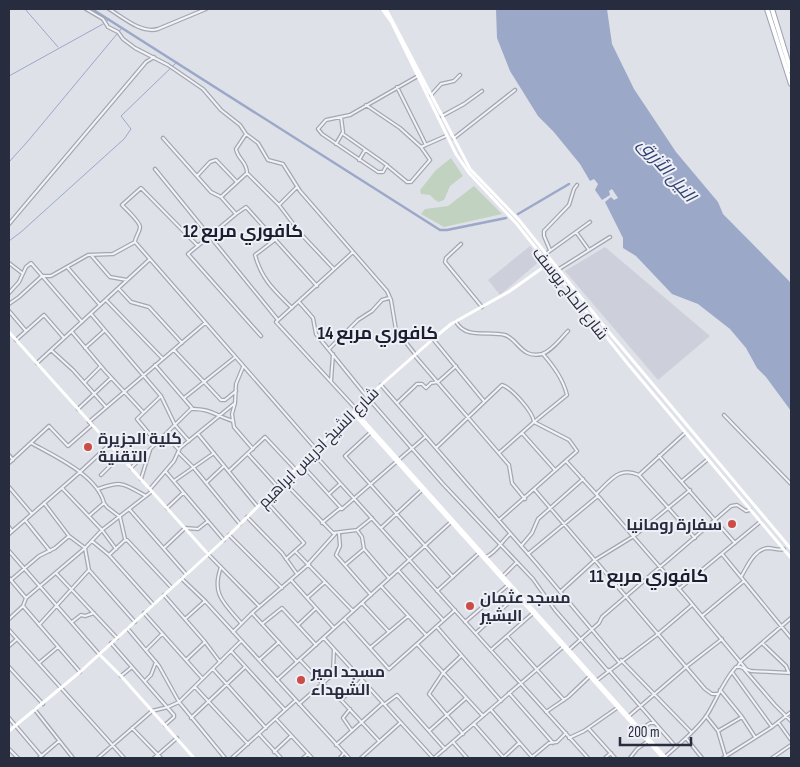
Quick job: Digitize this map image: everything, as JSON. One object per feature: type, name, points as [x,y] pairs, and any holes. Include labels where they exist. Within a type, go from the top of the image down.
[{"type":"main road","points":[[767,9],[791,84]]},
{"type":"main road","points":[[772,9],[791,71]]},
{"type":"street","points":[[86,9],[103,20],[107,26],[118,32],[129,44],[154,57],[203,89],[224,112],[240,125],[246,134],[258,143],[268,160],[283,164],[297,187],[383,286],[390,297],[396,330],[510,467],[512,483],[524,499]]},
{"type":"street","points":[[109,9],[142,29],[152,31],[206,9]]},
{"type":"street","name":"شارع الحاج يوسف","points":[[382,9],[392,23],[460,161],[468,173],[512,219],[550,263],[594,322],[791,558]]},
{"type":"street","name":"شارع الحاج يوسف","points":[[386,9],[452,139],[475,177],[512,212],[548,252],[550,263],[558,269],[790,547]]},
{"type":"street","points":[[9,224],[146,62],[154,57]]},
{"type":"street","points":[[431,95],[441,84],[454,81],[460,75]]},
{"type":"street","points":[[387,165],[380,173],[336,144],[318,129],[326,120],[350,114],[418,76]]},
{"type":"street","points":[[396,87],[426,145]]},
{"type":"street","points":[[452,139],[515,90]]},
{"type":"street","points":[[442,116],[482,91]]},
{"type":"street","points":[[343,134],[387,165],[407,182],[411,182],[430,160],[421,147],[396,125],[366,105]]},
{"type":"street","points":[[336,144],[343,134],[341,117]]},
{"type":"street","points":[[246,134],[236,149],[237,155],[247,166],[247,173],[279,205],[301,234],[334,270]]},
{"type":"street","points":[[421,147],[448,135]]},
{"type":"street","points":[[162,138],[211,192],[220,197],[236,214]]},
{"type":"street","points":[[359,160],[366,150]]},
{"type":"street","points":[[198,176],[210,162],[216,160],[237,182]]},
{"type":"street","points":[[155,169],[279,320]]},
{"type":"street","points":[[220,197],[247,173]]},
{"type":"street","points":[[578,185],[574,189],[569,205],[544,231],[548,252],[590,222]]},
{"type":"street","points":[[279,205],[297,187]]},
{"type":"street","points":[[198,246],[141,188],[122,205],[140,224],[135,242],[234,358],[316,449]]},
{"type":"street","points":[[261,336],[188,254],[246,207],[316,286]]},
{"type":"street","points":[[576,232],[589,250]]},
{"type":"street","points":[[558,269],[610,237]]},
{"type":"street","points":[[276,239],[255,255],[260,270],[269,286],[292,308]]},
{"type":"street","points":[[42,276],[50,277],[91,254],[113,254],[135,242]]},
{"type":"street","points":[[461,244],[446,258],[445,262],[482,307]]},
{"type":"street","points":[[353,252],[276,322],[331,381],[371,432],[589,677],[664,758]]},
{"type":"street","points":[[91,254],[110,277],[127,280]]},
{"type":"street","points":[[37,363],[150,259]]},
{"type":"street","points":[[9,293],[31,263],[82,322]]},
{"type":"street","name":"شارع الشيخ ادريس ابراهيم","points":[[9,731],[43,704],[128,629],[163,594],[224,540],[381,385],[433,339],[456,322],[510,291],[550,263]]},
{"type":"street","points":[[9,264],[22,273]]},
{"type":"street","points":[[68,268],[100,305]]},
{"type":"street","points":[[9,304],[20,297],[42,276]]},
{"type":"street","points":[[118,288],[131,302],[149,307],[182,343]]},
{"type":"street","points":[[329,349],[358,320],[372,311],[382,300],[390,297]]},
{"type":"street","points":[[106,300],[163,359]]},
{"type":"street","points":[[299,302],[312,318],[315,332],[368,398],[443,484],[533,579],[555,610],[676,747]]},
{"type":"street","points":[[9,311],[26,331]]},
{"type":"street","points":[[90,314],[161,396],[176,425],[189,441]]},
{"type":"street","points":[[15,340],[44,316],[64,338]]},
{"type":"street","points":[[456,322],[461,329],[469,333],[506,336],[524,351],[538,354],[543,354],[568,331]]},
{"type":"street","points":[[9,464],[49,426],[68,446],[106,407],[205,323]]},
{"type":"street","points":[[71,331],[143,412]]},
{"type":"street","points":[[85,348],[105,331]]},
{"type":"street","points":[[9,332],[208,554],[260,606]]},
{"type":"street","points":[[433,339],[484,402]]},
{"type":"street","points":[[51,350],[74,370],[106,407]]},
{"type":"street","points":[[174,350],[222,400],[236,391]]},
{"type":"street","points":[[331,381],[333,354]]},
{"type":"street","points":[[499,453],[567,395],[564,384],[543,354]]},
{"type":"street","points":[[184,398],[234,358]]},
{"type":"street","points":[[156,365],[191,406],[191,410]]},
{"type":"street","points":[[84,383],[101,366]]},
{"type":"street","points":[[397,403],[419,383],[426,388],[431,383],[438,382],[456,366]]},
{"type":"street","points":[[243,367],[236,384],[235,403],[232,414],[238,433],[253,448]]},
{"type":"street","points":[[78,409],[111,377]]},
{"type":"street","points":[[647,386],[652,382]]},
{"type":"street","points":[[381,385],[620,661],[692,733]]},
{"type":"street","points":[[436,448],[502,385],[508,386],[532,415],[534,422],[569,440],[577,451],[499,520]]},
{"type":"street","points":[[157,443],[136,419],[161,396]]},
{"type":"street","points":[[9,617],[23,606],[26,598],[85,548],[102,530],[146,496],[176,458],[178,451],[235,403]]},
{"type":"street","points":[[131,468],[191,410],[207,409],[219,417],[233,421]]},
{"type":"street","points":[[355,411],[450,522],[486,557],[533,614],[641,729],[664,758]]},
{"type":"street","points":[[724,414],[791,484]]},
{"type":"street","points":[[371,432],[345,456],[453,576]]},
{"type":"street","points":[[639,475],[685,432]]},
{"type":"street","points":[[522,433],[555,470]]},
{"type":"street","points":[[198,434],[257,507]]},
{"type":"street","points":[[165,435],[240,524]]},
{"type":"street","points":[[229,471],[265,437],[296,470]]},
{"type":"street","points":[[322,523],[339,509],[342,509],[426,437]]},
{"type":"street","points":[[31,443],[80,472],[98,489],[107,507],[120,517],[125,540],[151,564],[171,588]]},
{"type":"street","points":[[9,534],[110,444]]},
{"type":"street","points":[[141,479],[150,449]]},
{"type":"street","points":[[313,452],[588,758]]},
{"type":"street","points":[[174,481],[214,453]]},
{"type":"street","points":[[248,454],[278,487]]},
{"type":"street","points":[[9,455],[13,460]]},
{"type":"street","points":[[101,475],[120,456]]},
{"type":"street","points":[[659,456],[735,543]]},
{"type":"street","points":[[682,481],[708,459]]},
{"type":"street","points":[[566,461],[660,566],[747,670]]},
{"type":"street","points":[[302,464],[342,509]]},
{"type":"street","points":[[206,483],[224,466]]},
{"type":"street","points":[[528,554],[564,525],[620,472],[628,471],[639,475],[695,538]]},
{"type":"street","points":[[166,472],[224,540]]},
{"type":"street","points":[[520,546],[532,533],[538,519],[583,479]]},
{"type":"street","points":[[284,482],[322,523],[337,534],[340,546],[336,555],[371,595]]},
{"type":"street","points":[[98,489],[114,483],[146,496]]},
{"type":"street","points":[[329,494],[341,484]]},
{"type":"street","points":[[9,487],[32,514]]},
{"type":"street","points":[[62,488],[102,530],[116,549]]},
{"type":"street","points":[[534,489],[708,692],[714,695],[718,694]]},
{"type":"street","points":[[381,528],[422,490]]},
{"type":"street","points":[[560,592],[595,560],[634,536],[690,490]]},
{"type":"street","points":[[167,508],[183,493]]},
{"type":"street","points":[[265,500],[304,543],[286,559]]},
{"type":"street","points":[[44,503],[69,536],[85,548],[89,570],[135,622]]},
{"type":"street","points":[[89,516],[104,503]]},
{"type":"street","points":[[568,650],[660,566],[734,505],[746,511],[750,510]]},
{"type":"street","points":[[129,510],[186,574]]},
{"type":"street","points":[[247,517],[286,559],[297,574]]},
{"type":"street","points":[[233,632],[309,564],[337,534],[357,530],[372,518]]},
{"type":"street","points":[[25,520],[50,551]]},
{"type":"street","points":[[164,548],[185,528],[198,529],[208,521]]},
{"type":"street","points":[[277,680],[450,522]]},
{"type":"street","points":[[679,589],[760,522]]},
{"type":"street","points":[[9,527],[12,531]]},
{"type":"street","points":[[357,530],[362,537],[364,549],[389,578]]},
{"type":"street","points":[[486,557],[494,553],[500,543],[510,534]]},
{"type":"street","points":[[229,535],[282,588]]},
{"type":"street","points":[[26,598],[10,579],[39,556],[50,551],[69,536]]},
{"type":"street","points":[[109,555],[125,540]]},
{"type":"street","points":[[92,541],[109,555],[153,604]]},
{"type":"street","points":[[741,577],[752,559],[760,551],[770,548],[779,550],[790,547]]},
{"type":"street","points":[[345,565],[364,549]]},
{"type":"street","points":[[9,551],[56,606],[194,758]]},
{"type":"street","points":[[295,551],[353,611]]},
{"type":"street","points":[[437,591],[481,554]]},
{"type":"street","points":[[722,554],[791,638]]},
{"type":"street","points":[[503,576],[517,562]]},
{"type":"street","points":[[221,567],[217,579],[222,602],[241,624]]},
{"type":"street","points":[[39,625],[89,570]]},
{"type":"street","points":[[398,570],[443,620]]},
{"type":"street","points":[[56,573],[117,638]]},
{"type":"street","points":[[182,578],[349,758]]},
{"type":"street","points":[[290,580],[334,628]]},
{"type":"street","points":[[702,616],[744,581]]},
{"type":"street","points":[[307,598],[325,582]]},
{"type":"street","points":[[381,586],[426,635]]},
{"type":"street","points":[[465,622],[510,586]]},
{"type":"street","points":[[163,594],[206,642],[220,662]]},
{"type":"street","points":[[476,633],[517,595]]},
{"type":"street","points":[[185,619],[205,601]]},
{"type":"street","points":[[362,603],[389,632]]},
{"type":"street","points":[[596,681],[658,634],[692,604]]},
{"type":"street","points":[[23,606],[80,672]]},
{"type":"street","points":[[262,624],[282,608],[316,645]]},
{"type":"street","points":[[298,625],[316,608]]},
{"type":"street","points":[[344,619],[389,669],[455,610]]},
{"type":"street","points":[[71,622],[80,615],[84,616],[94,613]]},
{"type":"street","points":[[144,613],[202,678]]},
{"type":"street","points":[[252,613],[279,642],[350,709],[379,741]]},
{"type":"street","points":[[491,650],[533,614]]},
{"type":"street","points":[[370,648],[408,616]]},
{"type":"street","points":[[664,758],[692,733],[706,716],[720,690],[740,662],[791,618]]},
{"type":"street","points":[[436,626],[501,701]]},
{"type":"street","points":[[128,629],[156,662],[179,702],[224,758]]},
{"type":"street","points":[[9,630],[124,758]]},
{"type":"street","points":[[146,650],[162,633]]},
{"type":"street","points":[[507,636],[564,700]]},
{"type":"street","points":[[324,638],[433,758],[564,647]]},
{"type":"street","points":[[9,646],[17,639]]},
{"type":"street","points":[[629,716],[722,639]]},
{"type":"street","points":[[98,758],[152,711],[179,702],[242,641]]},
{"type":"street","points":[[186,660],[206,642]]},
{"type":"street","points":[[259,660],[279,642]]},
{"type":"street","points":[[762,643],[786,666],[790,673]]},
{"type":"street","points":[[111,644],[168,707],[174,716],[165,725]]},
{"type":"street","points":[[417,644],[483,716]]},
{"type":"street","points":[[39,663],[58,647]]},
{"type":"street","points":[[299,704],[329,678],[333,671],[334,649]]},
{"type":"street","points":[[231,651],[284,710]]},
{"type":"street","points":[[461,656],[443,673],[429,694],[463,734]]},
{"type":"street","points":[[145,681],[151,676],[156,662]]},
{"type":"street","points":[[9,666],[10,670],[43,704]]},
{"type":"street","points":[[738,666],[747,670],[790,673]]},
{"type":"street","points":[[121,676],[132,667]]},
{"type":"street","points":[[191,718],[245,667]]},
{"type":"street","points":[[742,667],[791,721]]},
{"type":"street","points":[[212,669],[266,728]]},
{"type":"street","points":[[732,672],[772,728]]},
{"type":"street","points":[[546,712],[564,700],[589,677]]},
{"type":"street","points":[[341,700],[362,680]]},
{"type":"street","points":[[195,686],[248,744]]},
{"type":"street","points":[[720,690],[742,717],[755,738]]},
{"type":"street","points":[[509,693],[553,743]]},
{"type":"street","points":[[336,745],[397,695],[445,749]]},
{"type":"street","points":[[428,731],[466,698]]},
{"type":"street","points":[[232,758],[296,700]]},
{"type":"street","points":[[569,738],[589,729],[617,708]]},
{"type":"street","points":[[350,709],[343,720],[352,731]]},
{"type":"street","points":[[35,710],[72,758]]},
{"type":"street","points":[[490,710],[531,758],[549,743],[557,742],[566,733]]},
{"type":"street","points":[[706,716],[718,731],[724,758],[772,728],[791,712]]},
{"type":"street","points":[[718,731],[742,717]]},
{"type":"street","points":[[9,718],[41,758],[59,741]]},
{"type":"street","points":[[276,718],[312,758]]},
{"type":"street","points":[[361,758],[400,722]]},
{"type":"street","points":[[778,722],[791,740]]},
{"type":"street","points":[[641,729],[650,723],[655,723]]},
{"type":"street","points":[[474,724],[504,758],[519,743]]},
{"type":"street","points":[[132,728],[161,758]]},
{"type":"street","points":[[589,729],[615,758]]},
{"type":"street","points":[[259,734],[281,758]]},
{"type":"street","points":[[274,752],[291,735]]},
{"type":"street","points":[[154,758],[177,738]]},
{"type":"street","points":[[686,738],[702,758]]},
{"type":"street","points":[[452,742],[467,758]]},
{"type":"street","points":[[630,758],[637,749],[648,742]]},
{"type":"street","points":[[772,758],[791,745]]},
{"type":"street","points":[[9,749],[18,758]]},
{"type":"street","points":[[340,758],[344,753]]},
{"type":"street","points":[[605,758],[611,753]]},
{"type":"street","points":[[237,754],[241,758]]},
{"type":"street","points":[[303,758],[308,754]]},
{"type":"street","points":[[581,758],[585,754]]},
{"type":"shaded area","points":[[530,246],[541,260],[500,295],[488,280]]},
{"type":"shaded area","points":[[605,247],[710,336],[658,380],[565,271]]},
{"type":"green space","points":[[451,158],[463,176],[450,186],[444,200],[439,202],[430,195],[421,194],[420,190],[436,170]]},
{"type":"green space","points":[[474,186],[502,214],[444,227],[421,214],[425,209],[448,206]]},
{"type":"water","name":"النيل الأزرق","points":[[496,9],[607,9],[612,44],[634,89],[676,152],[718,202],[723,214],[791,283],[791,411],[757,368],[746,348],[730,329],[698,304],[672,294],[636,256],[623,248],[623,238],[605,202],[611,197],[614,200],[618,198],[612,189],[609,191],[610,195],[602,200],[595,190],[598,184],[594,179],[590,181],[580,164],[538,116],[510,71],[497,38]]},
{"type":"waterway","points":[[25,9],[58,47]]},
{"type":"waterway","points":[[92,9],[440,230],[506,218]]},
{"type":"waterway","points":[[9,76],[109,19]]},
{"type":"waterway","points":[[9,162],[122,28]]},
{"type":"waterway","points":[[9,241],[124,139],[131,129],[121,116],[177,62]]},
{"type":"waterway","points":[[518,214],[569,184]]},
{"type":"place","name":"كلية الجزيرة التقنية","points":[[88,447]]},
{"type":"place","name":"سفارة رومانيا","points":[[732,524]]},
{"type":"place","name":"مسجد عثمان البشير","points":[[470,606]]},
{"type":"place","name":"مسجد امير الشهداء","points":[[301,680]]},
{"type":"district","name":"كافوري مربع 12","points":[[243,231]]},
{"type":"district","name":"كافوري مربع 14","points":[[378,333]]},
{"type":"district","name":"كافوري مربع 11","points":[[649,576]]}]
